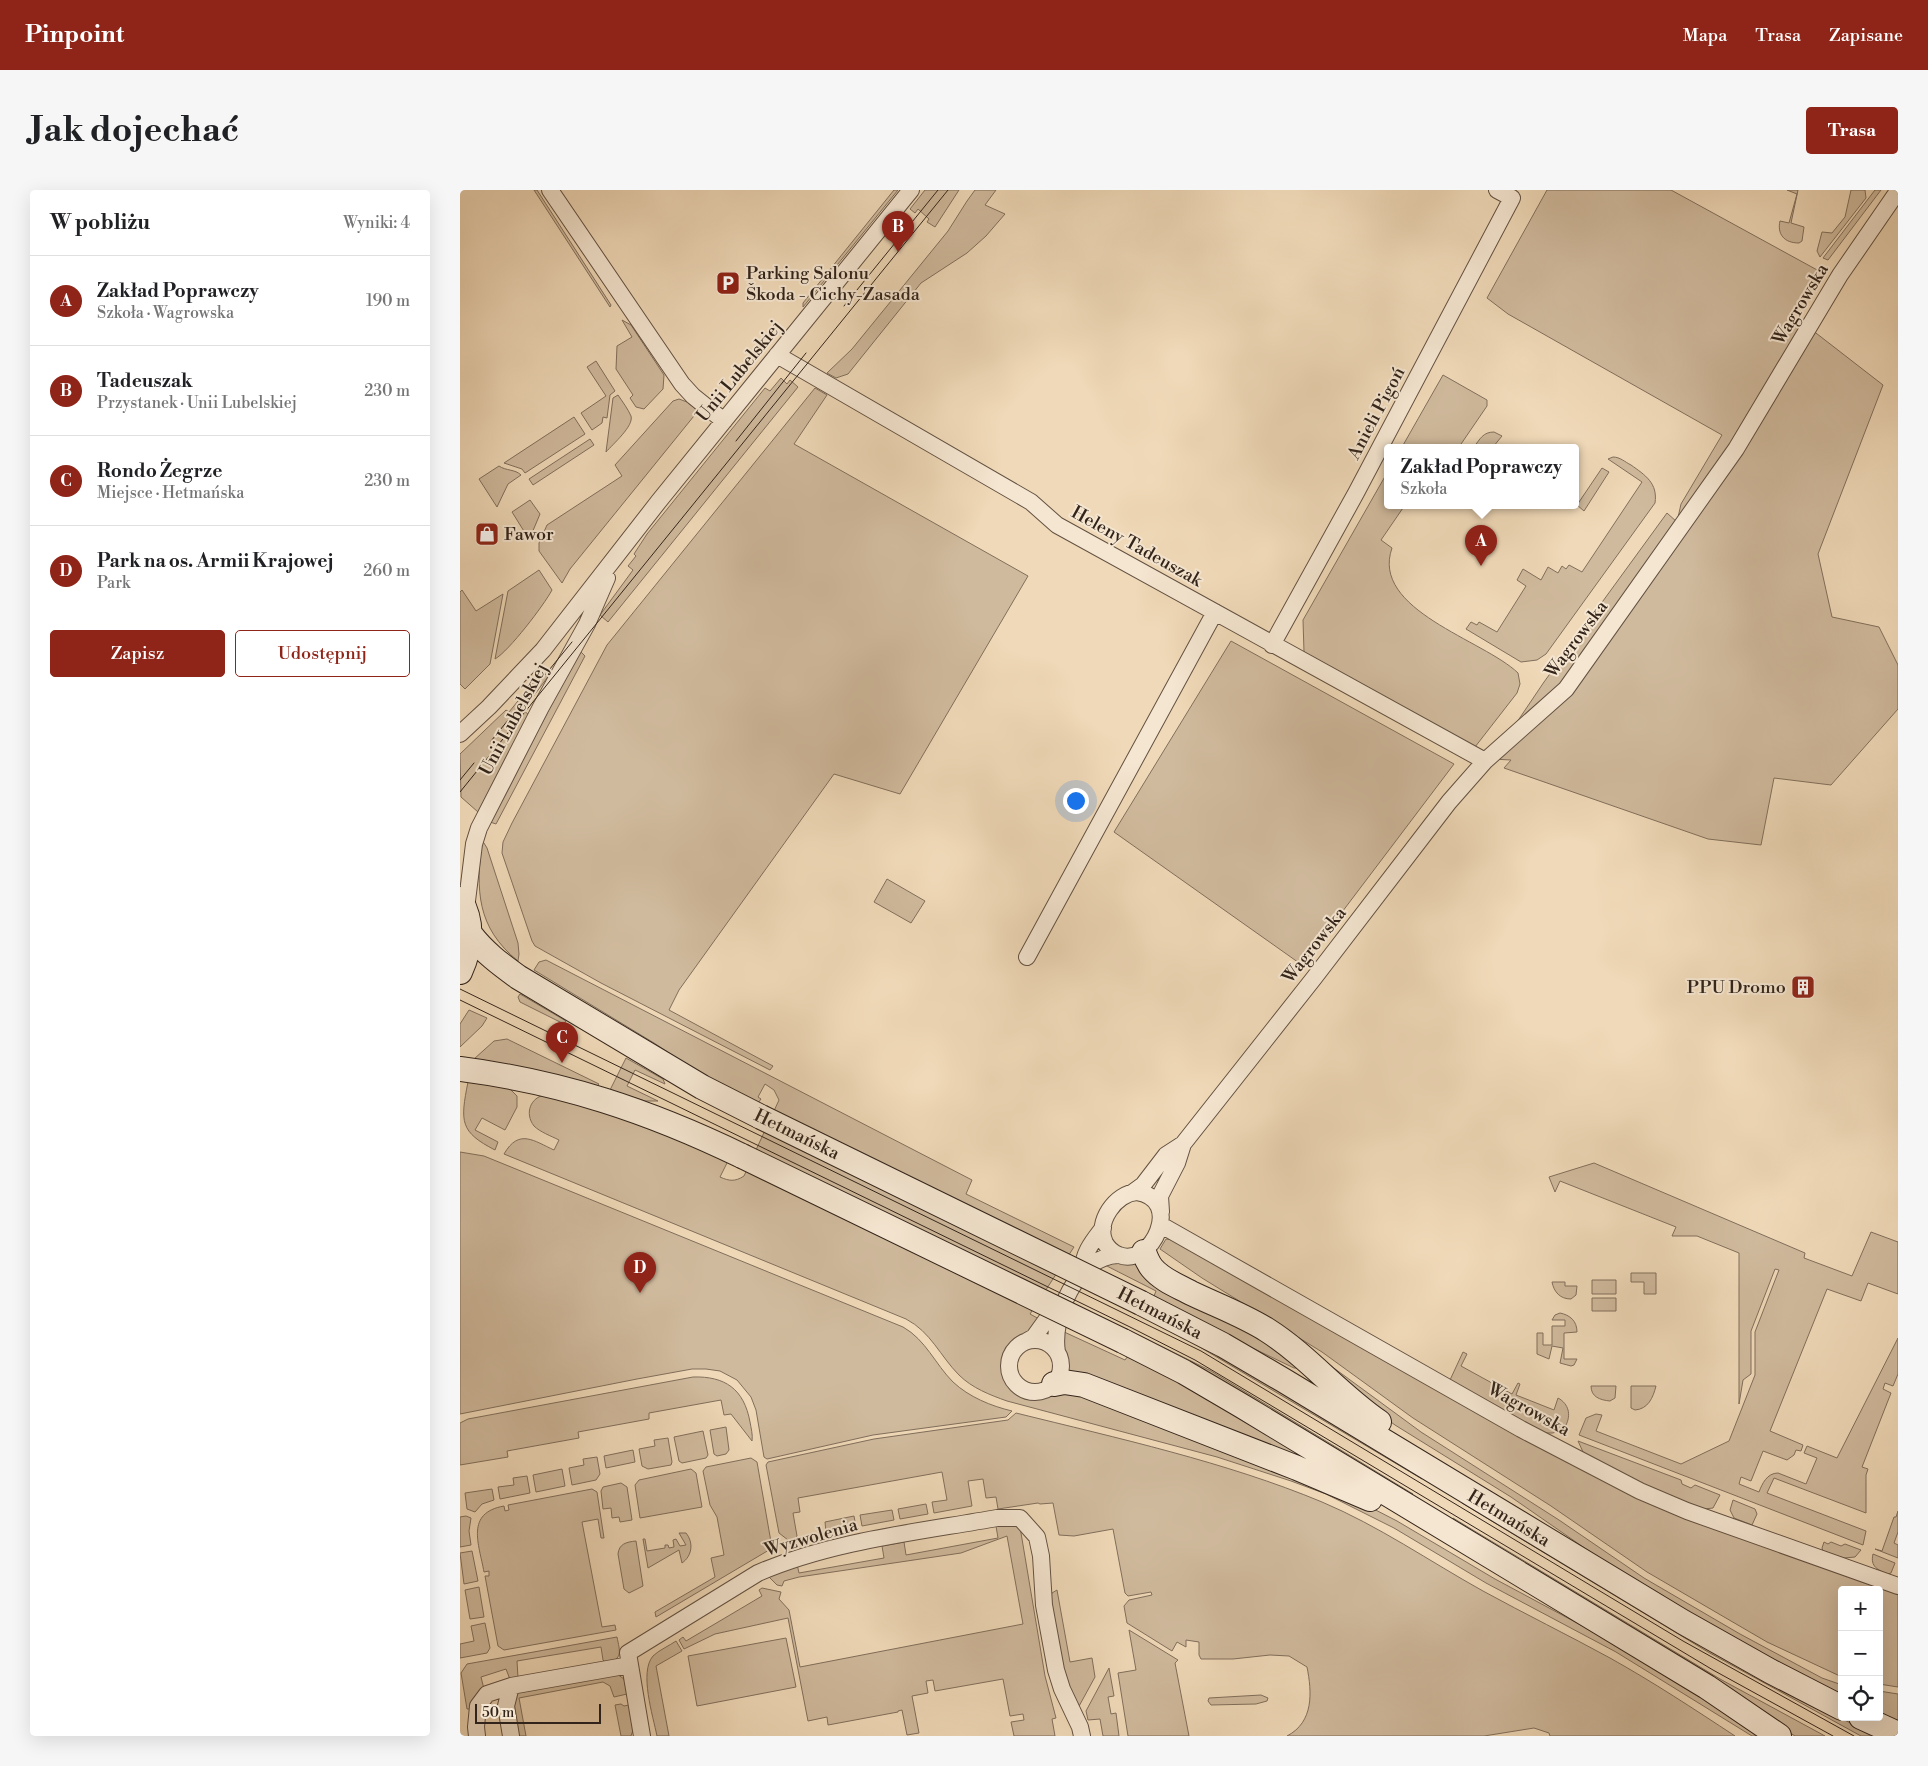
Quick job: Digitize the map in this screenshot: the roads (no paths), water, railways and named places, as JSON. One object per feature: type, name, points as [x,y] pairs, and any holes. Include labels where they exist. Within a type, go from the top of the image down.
[{"type":"street","points":[[550,190],[682,384],[724,421]]},
{"type":"street","name":"Unii Lubelskiej","points":[[460,734],[489,707],[543,650],[658,501],[911,190]]},
{"type":"street","name":"Anieli Pigoń","points":[[1272,645],[1512,198],[1497,190]]},
{"type":"street","name":"Wagrowska","points":[[1132,1193],[1143,1185],[1166,1155],[1183,1144],[1449,802],[1485,761],[1566,689],[1736,448],[1840,275],[1898,191]]},
{"type":"street","name":"Heleny Tadeuszak","points":[[777,355],[1031,502],[1057,525],[1485,761]]},
{"type":"street","name":"Unii Lubelskiej","points":[[463,904],[474,844],[479,828],[541,707],[587,624],[618,555]]},
{"type":"street","points":[[1027,957],[1215,612]]},
{"type":"street","points":[[460,972],[469,950],[471,936],[463,904]]},
{"type":"street","name":"Hetmańska","points":[[471,936],[496,961],[518,977],[702,1087],[1142,1303],[1223,1345],[1724,1646],[1838,1706]]},
{"type":"street","points":[[460,1069],[528,1079],[608,1101],[696,1134],[1123,1341],[1192,1377],[1596,1620],[1707,1687],[1779,1736]]},
{"type":"street","name":"Wagrowska","points":[[1183,1144],[1177,1163],[1160,1196],[1161,1218],[1521,1429],[1640,1491],[1687,1511],[1898,1586]]},
{"type":"street","points":[[1065,1301],[1052,1312],[1037,1334],[1012,1354],[1009,1367],[1013,1380],[1023,1389],[1036,1392],[1049,1388],[1058,1378],[1061,1365],[1055,1335],[1065,1301],[1083,1271],[1102,1258],[1118,1255],[1131,1257],[1144,1252],[1149,1246],[1161,1218],[1155,1201],[1150,1196],[1142,1193],[1132,1193],[1116,1202],[1104,1220],[1102,1228],[1088,1248],[1082,1262],[1083,1271]]},
{"type":"street","points":[[1102,1228],[1106,1245],[1118,1255]]},
{"type":"street","points":[[1144,1252],[1148,1262],[1160,1275],[1176,1286],[1265,1328],[1306,1358],[1338,1390],[1362,1410],[1616,1582]]},
{"type":"street","points":[[1027,1341],[1040,1341],[1057,1352]]},
{"type":"street","points":[[1054,1384],[1064,1382],[1084,1385],[1351,1490],[1384,1505],[1596,1620]]},
{"type":"street","name":"Wyzwolenia","points":[[630,1665],[628,1653],[758,1573],[780,1563],[836,1548],[997,1518],[1020,1518],[1037,1537],[1041,1556],[1044,1606],[1056,1670],[1082,1736]]},
{"type":"street","points":[[477,1736],[478,1706],[487,1694],[510,1686],[630,1665],[642,1736]]},
{"type":"street","points":[[510,1686],[506,1706],[511,1736]]},
{"type":"street","points":[[1870,1721],[1898,1734]]},
{"type":"tram line","points":[[844,306],[938,190]]},
{"type":"tram line","points":[[460,792],[948,190]]},
{"type":"tram line","points":[[736,441],[806,353]]},
{"type":"tram line","points":[[491,741],[572,642]]},
{"type":"tram line","points":[[460,780],[474,763]]},
{"type":"tram line","points":[[460,989],[1201,1351],[1683,1641],[1854,1736]]},
{"type":"tram line","points":[[460,1000],[1195,1360],[1713,1670],[1833,1736]]},
{"type":"place","name":"Tadeuszak","points":[[898,252]]},
{"type":"place","name":"Parking Salonu Škoda - Cichy-Zasada","points":[[728,283]]},
{"type":"place","name":"Fawor","points":[[487,534]]},
{"type":"place","name":"Zakład Poprawczy","points":[[1481,566]]},
{"type":"place","name":"PPU Dromo","points":[[1803,987]]},
{"type":"place","name":"Rondo Żegrze","points":[[562,1063]]},
{"type":"place","name":"Park na os. Armii Krajowej","points":[[640,1293]]}]
